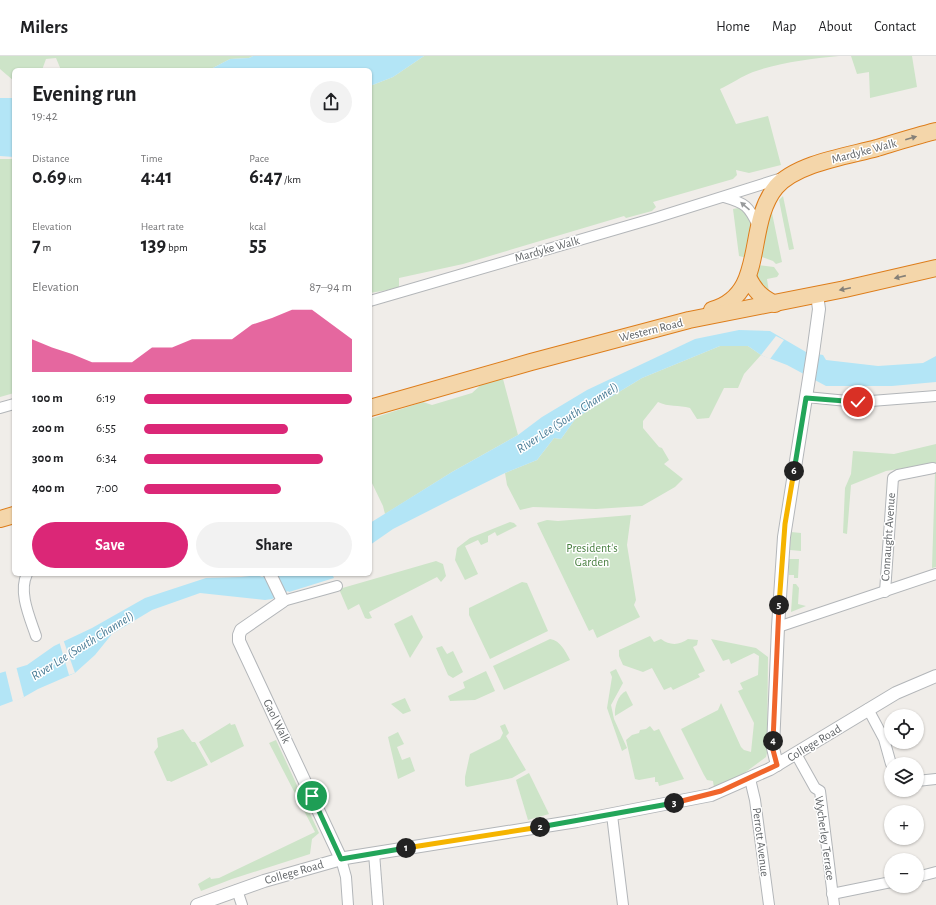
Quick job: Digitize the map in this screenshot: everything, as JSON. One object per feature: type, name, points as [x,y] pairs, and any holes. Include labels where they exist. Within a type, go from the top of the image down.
[{"type":"highway","name":"Mardyke Walk","points":[[689,320],[722,307],[735,300],[743,290],[748,277],[758,226],[766,204],[776,187],[794,174],[818,164],[936,131]]},
{"type":"highway","name":"Western Road","points":[[372,407],[531,362],[689,320],[775,304],[936,268]]},
{"type":"highway","points":[[748,277],[758,294],[775,304]]},
{"type":"highway","points":[[0,520],[12,516]]},
{"type":"street","name":"Mardyke Walk","points":[[372,300],[724,197],[794,174]]},
{"type":"street","points":[[724,197],[744,204],[752,212],[758,226]]},
{"type":"street","points":[[777,765],[773,748],[778,627],[785,524],[813,353],[819,309],[817,295]]},
{"type":"street","points":[[806,398],[858,402],[936,396]]},
{"type":"street","points":[[0,408],[12,405]]},
{"type":"street","name":"Connaught Avenue","points":[[885,592],[893,478],[898,475],[933,468]]},
{"type":"street","name":"Connaught Avenue","points":[[778,627],[936,574]]},
{"type":"street","points":[[26,576],[24,582],[24,594],[36,636]]},
{"type":"street","points":[[271,576],[282,598]]},
{"type":"street","name":"Gaol Walk","points":[[337,586],[282,598],[241,630],[239,641],[341,859]]},
{"type":"street","name":"College Road","points":[[197,905],[237,890],[341,859],[612,815],[701,798],[750,779],[777,765],[901,690],[936,676]]},
{"type":"street","points":[[868,709],[884,739],[889,757]]},
{"type":"street","name":"Wycherley Terrace","points":[[796,754],[814,788],[820,791],[834,905]]},
{"type":"street","name":"Perrott Avenue","points":[[750,779],[755,800],[769,905]]},
{"type":"street","points":[[924,780],[936,779]]},
{"type":"street","points":[[612,815],[623,905]]},
{"type":"street","points":[[374,853],[378,905]]},
{"type":"street","points":[[341,859],[346,876],[348,905]]},
{"type":"street","points":[[924,875],[936,872]]},
{"type":"street","points":[[832,894],[884,883]]},
{"type":"street","points":[[237,890],[242,905]]},
{"type":"green space","points":[[0,56],[253,56],[249,58],[230,59],[213,68],[60,68],[56,58],[46,59],[43,68],[12,68],[12,79],[0,69]]},
{"type":"green space","points":[[424,56],[839,56],[796,61],[774,66],[749,74],[720,89],[736,124],[768,116],[781,165],[749,173],[736,170],[737,175],[733,179],[653,202],[656,207],[652,211],[626,218],[624,216],[463,264],[399,278],[399,288],[372,293],[372,85],[393,77]]},
{"type":"green space","points":[[851,56],[912,56],[917,87],[870,98],[869,72],[857,74]]},
{"type":"green space","points":[[0,159],[12,159],[12,394],[0,397]]},
{"type":"green space","points":[[783,196],[794,249],[789,250],[779,200]]},
{"type":"green space","points":[[738,205],[748,213],[751,222],[747,258],[739,256],[733,209],[738,208]]},
{"type":"green space","points":[[771,208],[782,262],[776,264],[773,261],[759,256]]},
{"type":"green space","points":[[757,265],[774,267],[779,274],[777,277],[767,279],[769,292],[764,293],[755,277]]},
{"type":"green space","points":[[720,346],[748,346],[761,355],[744,374],[738,388],[724,388],[709,418],[697,419],[690,408],[666,405],[658,402],[643,421],[643,428],[659,447],[662,448],[669,460],[664,464],[683,479],[675,487],[642,506],[596,509],[533,507],[520,510],[507,485],[505,473],[537,460],[554,438],[561,439],[576,418],[642,378]]},
{"type":"green space","points":[[503,379],[518,435],[452,472],[385,514],[383,506],[372,483],[372,418],[423,402],[432,405],[472,393],[483,383]]},
{"type":"green space","points":[[936,444],[936,463],[886,471],[851,485],[847,534],[843,533],[845,488],[851,474],[853,451],[894,454]]},
{"type":"green space","points":[[936,468],[936,567],[932,568],[935,473]]},
{"type":"green space","name":"President's Garden","points":[[631,515],[627,545],[636,600],[634,605],[640,617],[597,638],[593,629],[589,631],[537,523],[547,520],[558,521]]},
{"type":"green space","points":[[510,522],[517,526],[497,536],[495,532],[488,536],[488,542],[481,545],[478,540],[465,546],[478,574],[465,580],[455,560],[457,548],[470,538]]},
{"type":"green space","points":[[791,532],[801,533],[801,551],[790,550]]},
{"type":"green space","points":[[789,559],[799,559],[798,578],[794,578],[794,575],[789,575]]},
{"type":"green space","points":[[436,561],[443,564],[446,576],[441,582],[437,577],[369,612],[372,618],[365,618],[359,604],[348,610],[339,589]]},
{"type":"green space","points":[[522,582],[527,583],[548,631],[490,659],[469,615],[469,608]]},
{"type":"green space","points":[[793,584],[796,584],[799,588],[798,604],[806,606],[791,612]]},
{"type":"green space","points":[[412,615],[423,637],[410,658],[394,624]]},
{"type":"green space","points":[[650,636],[654,642],[661,639],[671,644],[682,643],[688,639],[698,640],[697,645],[693,647],[705,671],[698,674],[700,677],[673,690],[671,687],[664,690],[652,668],[643,672],[623,665],[619,656],[619,650]]},
{"type":"green space","points":[[550,639],[560,644],[570,660],[504,690],[493,666]]},
{"type":"green space","points":[[711,639],[756,648],[768,657],[766,757],[739,777],[714,788],[713,781],[707,780],[681,729],[718,710],[721,703],[741,747],[744,750],[751,752],[754,723],[738,691],[743,689],[740,683],[758,675],[759,656],[754,653],[731,664],[729,659],[723,661]]},
{"type":"green space","points":[[442,646],[447,654],[453,651],[463,672],[453,678],[448,675],[436,648]]},
{"type":"green space","points":[[616,669],[623,683],[611,705],[614,719],[627,748],[622,751],[607,708],[612,677],[610,672]]},
{"type":"green space","points":[[486,671],[495,691],[475,700],[450,701],[448,696],[465,688],[463,682]]},
{"type":"green space","points":[[626,691],[633,705],[615,716],[617,702],[621,695]]},
{"type":"green space","points":[[405,698],[411,711],[403,714],[391,704]]},
{"type":"green space","points":[[230,723],[231,725],[235,724],[244,746],[211,763],[199,742]]},
{"type":"green space","points":[[505,724],[509,733],[506,736],[526,770],[512,778],[467,787],[465,785],[465,777],[470,754],[500,739],[503,733],[500,726]]},
{"type":"green space","points":[[650,726],[654,731],[659,729],[684,779],[659,786],[658,782],[655,782],[655,777],[639,780],[635,779],[626,740],[632,735],[639,733],[640,730],[646,729]]},
{"type":"green space","points":[[183,729],[192,742],[195,742],[208,765],[171,782],[167,781],[154,752],[158,747],[157,738]]},
{"type":"green space","points":[[398,732],[404,744],[397,747],[402,760],[410,757],[415,771],[398,779],[388,737]]},
{"type":"green space","points":[[276,740],[319,833],[312,839],[310,854],[232,879],[201,891],[198,884],[210,877],[211,879],[219,878],[315,832],[269,743]]},
{"type":"green space","points":[[529,773],[549,814],[528,820],[516,780]]},
{"type":"water","points":[[253,56],[424,56],[393,77],[372,85],[372,68],[213,68],[230,59],[249,58]]},
{"type":"water","points":[[0,98],[12,98],[12,157],[0,156]]},
{"type":"water","name":"River Lee (South Channel)","points":[[739,330],[770,331],[806,352],[823,355],[826,360],[878,366],[923,363],[936,356],[936,382],[892,386],[826,386],[787,365],[761,355],[748,346],[720,346],[642,378],[576,418],[561,439],[554,438],[537,460],[505,473],[450,500],[393,529],[372,544],[372,522],[452,472],[518,435],[542,417],[587,390],[695,339]]},
{"type":"water","name":"River Lee (South Channel)","points":[[249,576],[333,576],[334,578],[289,592],[288,591],[272,599],[265,600],[200,593],[152,610],[112,634],[95,655],[75,673],[38,689],[24,697],[0,706],[0,673],[27,665],[54,646],[92,628],[145,598],[206,578]]},
{"type":"pier","points":[[776,336],[784,340],[770,359],[761,355]]},
{"type":"pier","points":[[63,639],[75,673],[69,675],[59,641]]},
{"type":"pier","points":[[16,666],[24,697],[13,702],[5,669]]},
{"type":"route","points":[[312,796],[341,859],[577,821],[692,800],[712,795],[732,787],[777,765],[773,750],[774,700],[785,524],[806,398],[858,402]]}]
